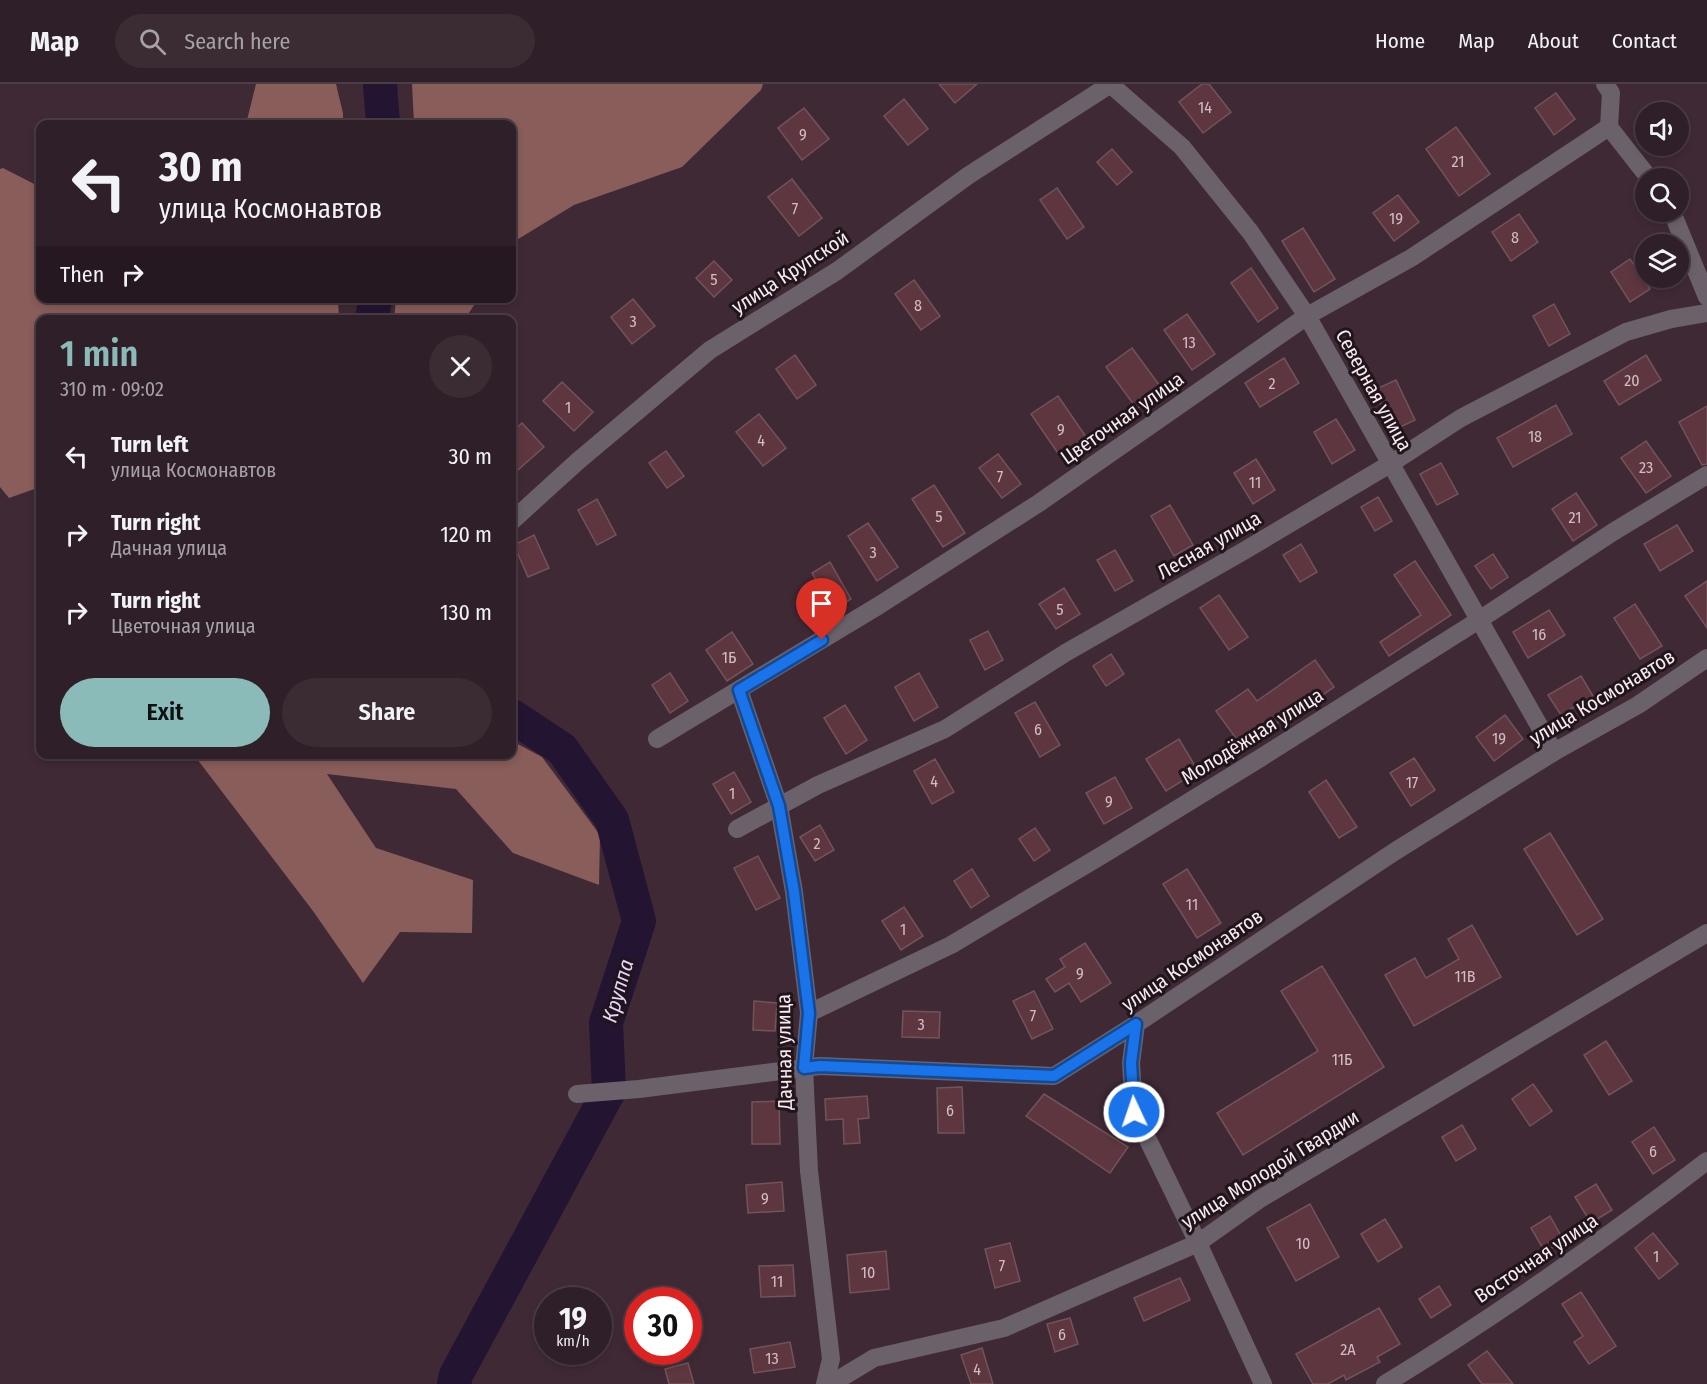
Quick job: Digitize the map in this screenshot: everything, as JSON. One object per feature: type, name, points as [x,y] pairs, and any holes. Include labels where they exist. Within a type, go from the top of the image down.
[{"type":"street","name":"Северная улица","points":[[1110,84],[1182,147],[1251,233],[1307,316],[1554,752]]},
{"type":"street","name":"улица Крупской","points":[[516,517],[578,461],[710,350],[837,271],[969,175],[1110,84]]},
{"type":"street","points":[[1605,84],[1611,93],[1609,127],[1641,168]]},
{"type":"street","name":"Цветочная улица","points":[[657,739],[878,606],[1039,503],[1307,316],[1411,258],[1609,127]]},
{"type":"street","points":[[1676,222],[1707,297]]},
{"type":"street","name":"Лесная улица","points":[[737,829],[818,785],[945,729],[1067,652],[1242,552],[1390,464],[1461,418],[1626,332],[1671,319],[1707,313]]},
{"type":"street","name":"Молодёжная улица","points":[[809,1013],[951,945],[1262,757],[1613,532],[1707,475]]},
{"type":"street","name":"улица Космонавтов","points":[[577,1094],[639,1089],[820,1066],[1054,1076],[1395,852],[1554,752],[1638,705],[1707,658]]},
{"type":"street","name":"Дачная улица","points":[[739,690],[779,806],[794,892],[809,1013],[804,1068],[809,1171],[831,1359],[825,1384]]},
{"type":"street","name":"улица Молодой Гвардии","points":[[831,1384],[874,1358],[1005,1328],[1198,1243],[1260,1199],[1707,933]]},
{"type":"street","points":[[1136,1024],[1131,1063],[1134,1112],[1263,1384]]},
{"type":"street","name":"Восточная улица","points":[[1385,1384],[1613,1233],[1707,1161]]},
{"type":"shaded area","points":[[256,84],[336,84],[343,113],[343,120],[247,120]]},
{"type":"shaded area","points":[[412,84],[763,84],[761,90],[682,167],[574,205],[516,240],[516,120],[414,120]]},
{"type":"shaded area","points":[[3,168],[36,185],[36,303],[338,303],[339,315],[36,315],[36,488],[9,498],[0,487],[0,169]]},
{"type":"shaded area","points":[[396,303],[475,303],[468,315],[394,315]]},
{"type":"shaded area","points":[[516,743],[542,757],[600,835],[599,885],[513,853],[456,789],[327,774],[376,848],[473,880],[472,933],[400,932],[363,983],[313,911],[197,759],[516,759]]},
{"type":"building","points":[[939,84],[977,84],[955,103]]},
{"type":"building","points":[[1202,84],[1209,84],[1231,112],[1203,133],[1179,102]]},
{"type":"building","points":[[1556,93],[1575,119],[1554,135],[1535,108]]},
{"type":"building","points":[[904,99],[928,129],[908,145],[884,116]]},
{"type":"building","points":[[804,108],[829,139],[802,160],[778,128]]},
{"type":"building","points":[[1456,127],[1490,174],[1459,196],[1426,149]]},
{"type":"building","points":[[1112,149],[1132,172],[1117,185],[1097,162]]},
{"type":"building","points":[[792,179],[822,218],[799,236],[768,197]]},
{"type":"building","points":[[1057,188],[1084,227],[1067,239],[1040,200]]},
{"type":"building","points":[[1398,195],[1419,222],[1394,241],[1373,213]]},
{"type":"building","points":[[1519,214],[1538,242],[1511,261],[1492,232]]},
{"type":"building","points":[[1303,228],[1335,279],[1314,292],[1282,241]]},
{"type":"building","points":[[1630,259],[1635,266],[1635,288],[1650,289],[1630,302],[1611,272]]},
{"type":"building","points":[[714,261],[732,280],[714,297],[696,278]]},
{"type":"building","points":[[1251,268],[1278,308],[1258,322],[1231,283]]},
{"type":"building","points":[[914,280],[940,316],[921,330],[895,294]]},
{"type":"building","points":[[633,299],[655,326],[632,344],[611,317]]},
{"type":"building","points":[[1554,304],[1570,334],[1549,346],[1533,316]]},
{"type":"building","points":[[1187,314],[1215,354],[1192,370],[1164,330]]},
{"type":"building","points":[[1132,348],[1163,390],[1137,409],[1106,367]]},
{"type":"building","points":[[795,355],[816,385],[797,399],[776,369]]},
{"type":"building","points":[[1646,355],[1661,380],[1619,405],[1604,381]]},
{"type":"building","points":[[1284,358],[1299,383],[1260,407],[1245,383]]},
{"type":"building","points":[[1396,380],[1415,420],[1394,430],[1374,390]]},
{"type":"building","points":[[562,382],[593,412],[574,431],[543,401]]},
{"type":"building","points":[[1058,396],[1091,444],[1064,462],[1031,414]]},
{"type":"building","points":[[1556,405],[1572,434],[1513,467],[1497,438]]},
{"type":"building","points":[[1707,406],[1707,464],[1702,465],[1679,422]]},
{"type":"building","points":[[759,414],[786,448],[763,466],[736,432]]},
{"type":"building","points":[[1336,419],[1355,450],[1332,464],[1314,432]]},
{"type":"building","points":[[522,423],[544,447],[516,472],[516,428]]},
{"type":"building","points":[[1646,441],[1671,476],[1646,493],[1621,458]]},
{"type":"building","points":[[666,451],[684,476],[667,488],[649,463]]},
{"type":"building","points":[[998,454],[1021,484],[1002,498],[979,468]]},
{"type":"building","points":[[1256,459],[1275,490],[1253,504],[1234,473]]},
{"type":"building","points":[[1441,463],[1458,494],[1437,505],[1420,474]]},
{"type":"building","points":[[934,485],[965,533],[943,547],[912,499]]},
{"type":"building","points":[[1576,493],[1597,525],[1573,541],[1552,509]]},
{"type":"building","points":[[1378,497],[1392,521],[1375,531],[1361,507]]},
{"type":"building","points":[[597,499],[616,535],[597,545],[578,510]]},
{"type":"building","points":[[1170,505],[1193,545],[1174,556],[1151,516]]},
{"type":"building","points":[[868,523],[898,567],[877,581],[848,536]]},
{"type":"building","points":[[1677,525],[1693,551],[1660,571],[1644,544]]},
{"type":"building","points":[[534,535],[549,568],[528,577],[516,550],[516,544]]},
{"type":"building","points":[[1301,544],[1317,572],[1300,582],[1283,555]]},
{"type":"building","points":[[1115,550],[1133,581],[1115,591],[1097,560]]},
{"type":"building","points":[[1493,554],[1508,577],[1491,589],[1475,566]]},
{"type":"building","points":[[1415,561],[1451,615],[1389,656],[1380,642],[1421,615],[1394,575]]},
{"type":"building","points":[[830,562],[851,599],[833,610],[812,573]]},
{"type":"building","points":[[1707,581],[1707,628],[1685,596]]},
{"type":"building","points":[[1064,588],[1080,614],[1056,629],[1039,604]]},
{"type":"building","points":[[1219,595],[1248,637],[1229,650],[1200,608]]},
{"type":"building","points":[[1635,604],[1662,646],[1640,659],[1614,618]]},
{"type":"building","points":[[1549,610],[1565,635],[1528,658],[1513,632]]},
{"type":"building","points":[[988,631],[1003,660],[985,670],[970,640]]},
{"type":"building","points":[[732,632],[753,664],[727,681],[706,650]]},
{"type":"building","points":[[1111,654],[1124,674],[1106,686],[1093,666]]},
{"type":"building","points":[[1315,660],[1334,687],[1297,713],[1295,710],[1243,748],[1216,711],[1248,689],[1257,701]]},
{"type":"building","points":[[670,673],[688,701],[670,713],[652,685]]},
{"type":"building","points":[[919,673],[938,707],[914,721],[895,687]]},
{"type":"building","points":[[1581,676],[1593,696],[1561,715],[1548,695]]},
{"type":"building","points":[[1035,702],[1060,745],[1040,757],[1015,713]]},
{"type":"building","points":[[845,705],[867,740],[846,754],[824,718]]},
{"type":"building","points":[[1505,715],[1523,739],[1494,761],[1476,737]]},
{"type":"building","points":[[1179,739],[1198,771],[1166,791],[1146,759]]},
{"type":"building","points":[[1414,758],[1435,790],[1411,806],[1390,773]]},
{"type":"building","points":[[935,759],[954,792],[932,804],[914,771]]},
{"type":"building","points":[[734,772],[751,802],[731,814],[713,784]]},
{"type":"building","points":[[1115,777],[1132,808],[1104,824],[1086,793]]},
{"type":"building","points":[[1326,780],[1357,827],[1339,838],[1309,792]]},
{"type":"building","points":[[820,825],[834,850],[815,861],[800,837]]},
{"type":"building","points":[[1035,828],[1050,850],[1034,861],[1019,839]]},
{"type":"building","points":[[1550,833],[1603,919],[1577,935],[1524,849]]},
{"type":"building","points":[[758,856],[780,898],[756,910],[734,868]]},
{"type":"building","points":[[972,869],[989,896],[971,908],[954,881]]},
{"type":"building","points":[[1187,869],[1221,923],[1197,938],[1163,884]]},
{"type":"building","points":[[904,907],[923,936],[901,950],[882,921]]},
{"type":"building","points":[[1472,925],[1501,977],[1414,1026],[1385,975],[1415,958],[1426,978],[1459,959],[1448,939]]},
{"type":"building","points":[[1085,943],[1111,983],[1081,1002],[1069,983],[1055,992],[1046,979],[1065,967],[1060,959]]},
{"type":"building","points":[[1322,966],[1384,1067],[1243,1155],[1217,1113],[1318,1051],[1281,991]]},
{"type":"building","points":[[1034,991],[1053,1029],[1032,1039],[1013,1001]]},
{"type":"building","points":[[754,1001],[777,1003],[775,1031],[753,1030]]},
{"type":"building","points":[[903,1011],[940,1012],[939,1038],[902,1037]]},
{"type":"building","points":[[1606,1041],[1632,1081],[1609,1095],[1584,1055]]},
{"type":"building","points":[[1533,1084],[1552,1111],[1530,1126],[1512,1099]]},
{"type":"building","points":[[962,1087],[964,1133],[938,1133],[937,1088]]},
{"type":"building","points":[[1044,1094],[1128,1147],[1110,1173],[1026,1116]]},
{"type":"building","points":[[867,1096],[869,1118],[858,1119],[860,1143],[844,1144],[843,1119],[826,1120],[825,1099]]},
{"type":"building","points":[[779,1101],[780,1144],[752,1144],[752,1102]]},
{"type":"building","points":[[1462,1125],[1476,1149],[1456,1161],[1442,1137]]},
{"type":"building","points":[[1654,1127],[1675,1160],[1653,1174],[1632,1142]]},
{"type":"building","points":[[782,1182],[784,1211],[748,1213],[746,1185]]},
{"type":"building","points":[[1596,1184],[1612,1210],[1591,1223],[1575,1197]]},
{"type":"building","points":[[1310,1204],[1339,1257],[1296,1281],[1267,1228]]},
{"type":"building","points":[[1550,1216],[1564,1241],[1545,1252],[1531,1228]]},
{"type":"building","points":[[1385,1219],[1402,1247],[1378,1262],[1361,1234]]},
{"type":"building","points":[[1653,1233],[1678,1264],[1659,1279],[1635,1248]]},
{"type":"building","points":[[1010,1243],[1020,1281],[995,1288],[985,1249]]},
{"type":"building","points":[[886,1251],[889,1289],[850,1293],[847,1255]]},
{"type":"building","points":[[793,1265],[795,1296],[761,1297],[759,1266]]},
{"type":"building","points":[[1180,1278],[1190,1300],[1144,1321],[1134,1298]]},
{"type":"building","points":[[1439,1286],[1451,1305],[1431,1318],[1419,1299]]},
{"type":"building","points":[[1581,1292],[1616,1346],[1589,1364],[1574,1342],[1583,1336],[1562,1304]]},
{"type":"building","points":[[1379,1308],[1400,1344],[1377,1357],[1380,1362],[1346,1380],[1344,1375],[1328,1384],[1313,1384],[1296,1354]]},
{"type":"building","points":[[1070,1318],[1078,1344],[1055,1352],[1047,1324]]},
{"type":"building","points":[[790,1342],[795,1367],[754,1373],[750,1349]]},
{"type":"building","points":[[982,1348],[993,1384],[971,1384],[961,1355]]},
{"type":"building","points":[[1487,1351],[1513,1384],[1482,1384],[1468,1365]]},
{"type":"building","points":[[689,1365],[694,1384],[669,1384],[665,1369]]},
{"type":"waterway","name":"Круппа","points":[[380,84],[383,120]]},
{"type":"waterway","name":"Круппа","points":[[373,315],[374,303]]},
{"type":"waterway","name":"Круппа","points":[[454,1384],[456,1375],[609,1091],[606,1023],[639,921],[612,820],[562,749],[516,719]]},
{"type":"route","points":[[822,640],[739,690],[779,806],[794,892],[809,1013],[804,1068],[820,1066],[1054,1076],[1136,1024],[1131,1063],[1134,1112]]}]
